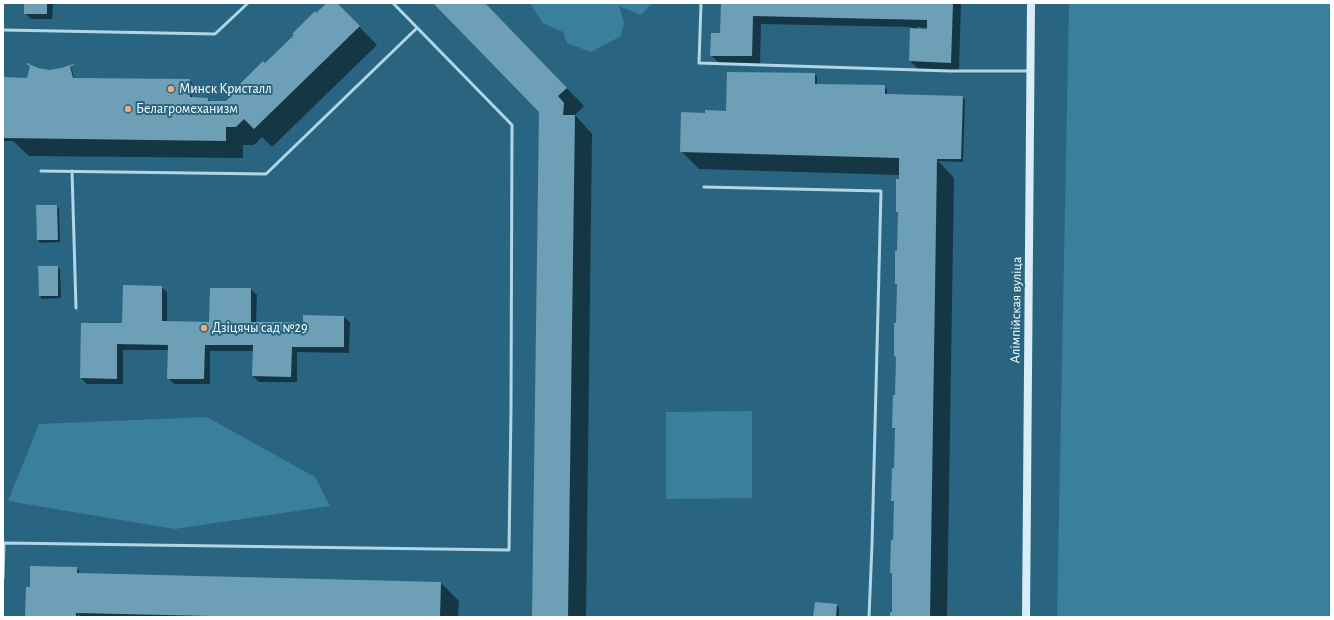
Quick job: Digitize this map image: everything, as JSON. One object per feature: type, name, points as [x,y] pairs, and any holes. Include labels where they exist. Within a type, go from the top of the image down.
[{"type":"street","name":"Алімпійская вуліца","points":[[1026,617],[1031,3]]},
{"type":"lane","points":[[3,30],[215,34],[248,3]]},
{"type":"lane","points":[[3,578],[4,543],[509,550],[512,125],[393,3]]},
{"type":"lane","points":[[701,3],[699,63],[1031,72]]},
{"type":"lane","points":[[41,171],[266,174],[417,28]]},
{"type":"lane","points":[[72,171],[76,308]]},
{"type":"lane","points":[[704,187],[881,191],[869,617]]},
{"type":"shaded area","points":[[530,3],[652,3],[641,15],[619,6],[624,23],[621,36],[591,52],[567,43],[563,32],[543,23]]},
{"type":"shaded area","points":[[1069,3],[1331,3],[1331,617],[1057,617]]},
{"type":"shaded area","points":[[752,411],[752,498],[666,499],[666,412]]},
{"type":"shaded area","points":[[207,417],[315,477],[330,506],[175,529],[8,501],[39,424]]},
{"type":"building","points":[[24,3],[47,3],[47,14],[24,14]]},
{"type":"building","points":[[327,3],[337,3],[360,26],[254,129],[244,119],[236,127],[226,127],[226,141],[3,138],[3,77],[27,78],[30,66],[26,64],[27,63],[38,68],[49,70],[73,64],[74,65],[70,66],[73,78],[190,79],[190,97],[208,98],[208,101],[226,101],[241,86],[240,84],[263,61],[265,63],[294,35],[292,34],[315,11],[316,13]]},
{"type":"building","points":[[433,3],[485,3],[567,88],[558,96],[564,103],[563,115],[575,115],[568,617],[532,617],[539,112]]},
{"type":"building","points":[[721,3],[953,3],[951,63],[909,61],[910,28],[927,29],[927,20],[753,16],[752,56],[710,56],[711,33],[720,33]]},
{"type":"building","points":[[727,72],[815,73],[815,84],[885,85],[885,94],[963,96],[961,159],[937,159],[930,617],[890,617],[890,612],[892,612],[892,573],[890,573],[894,501],[891,501],[895,428],[892,428],[896,357],[894,356],[894,323],[896,323],[897,284],[895,284],[895,251],[897,251],[898,212],[896,212],[896,179],[899,179],[899,158],[680,152],[681,112],[705,113],[705,110],[726,111]]},
{"type":"building","points":[[36,205],[57,205],[58,240],[37,240]]},
{"type":"building","points":[[38,266],[58,266],[58,296],[39,296]]},
{"type":"building","points":[[123,285],[162,286],[162,321],[209,322],[210,288],[251,288],[251,322],[296,322],[296,327],[303,327],[303,315],[344,316],[344,347],[292,347],[291,377],[252,376],[253,345],[205,345],[204,379],[167,379],[168,345],[117,344],[117,379],[80,378],[81,323],[122,323]]},
{"type":"building","points":[[30,566],[77,567],[77,573],[441,582],[440,617],[256,617],[76,613],[76,617],[25,617],[26,587],[30,587]]},
{"type":"building","points":[[815,602],[837,604],[836,617],[813,617]]},
{"type":"place","name":"Минск Кристалл","points":[[171,89]]},
{"type":"place","name":"Белагромеханизм","points":[[128,109]]},
{"type":"place","name":"Дзіцячы сад №29","points":[[204,328]]}]
